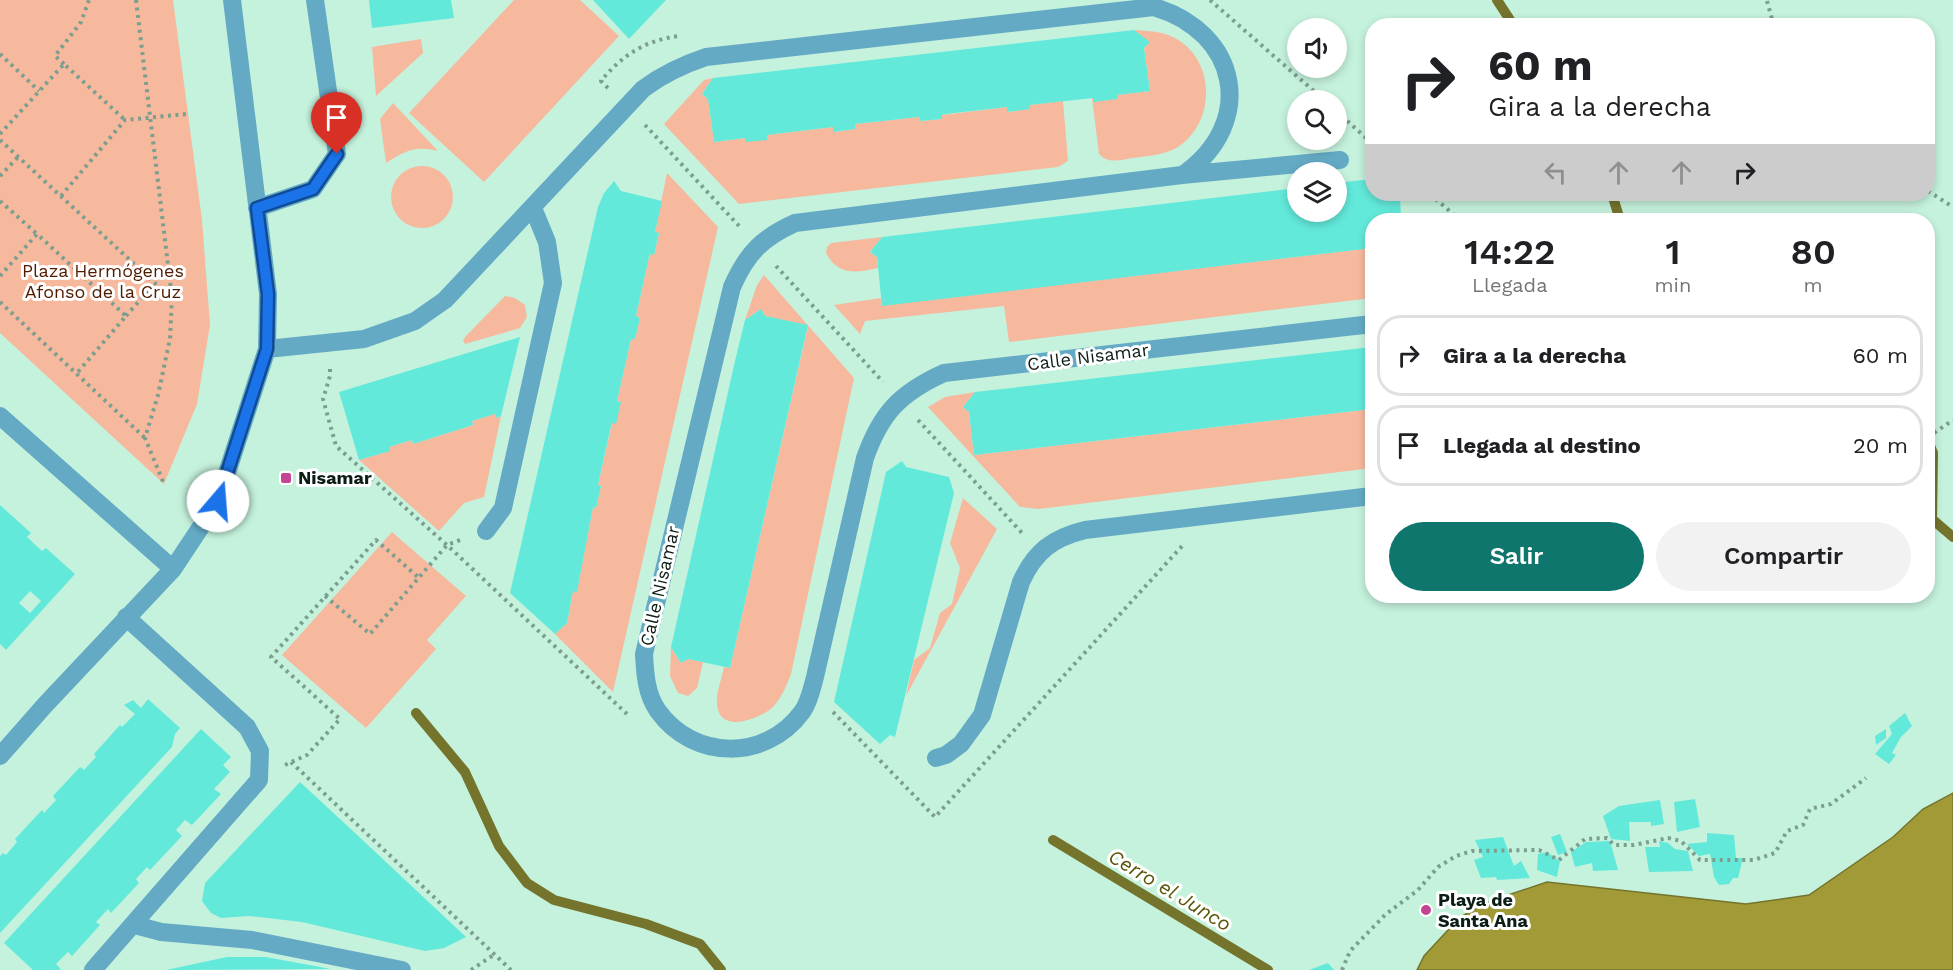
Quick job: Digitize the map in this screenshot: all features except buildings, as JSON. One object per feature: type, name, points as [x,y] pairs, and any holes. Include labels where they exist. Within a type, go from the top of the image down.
[{"type":"street","points":[[0,756],[126,617],[173,569],[218,501],[267,349],[268,294],[232,0]]},
{"type":"street","points":[[257,208],[313,189],[337,154],[315,0]]},
{"type":"street","points":[[267,349],[364,339],[415,321],[445,300],[643,89],[662,75],[683,64],[706,57],[1154,7],[1175,13],[1195,25],[1210,40],[1222,60],[1228,81],[1230,104],[1225,126],[1215,145],[1200,162],[1182,175]]},
{"type":"street","name":"Calle Nisamar","points":[[1340,160],[1182,175],[795,222],[775,232],[758,245],[742,264],[732,287],[644,654],[646,683],[657,710],[676,731],[702,745],[731,750],[759,745],[785,731],[804,710],[815,678],[865,458],[884,416],[899,399],[920,384],[944,373],[1365,325]]},
{"type":"street","points":[[486,531],[503,508],[553,283],[547,242],[533,208]]},
{"type":"street","points":[[0,416],[173,569]]},
{"type":"street","points":[[936,758],[946,755],[961,744],[982,715],[1020,582],[1029,564],[1040,552],[1063,535],[1085,530],[1365,497]]},
{"type":"street","points":[[93,970],[135,925],[259,780],[260,752],[247,727],[126,617]]},
{"type":"street","points":[[135,925],[161,932],[252,940],[402,970]]},
{"type":"path","points":[[89,0],[81,22],[56,56],[125,120]]},
{"type":"path","points":[[136,0],[172,298],[170,339],[158,395],[145,438]]},
{"type":"path","points":[[1210,0],[1313,90]]},
{"type":"path","points":[[1767,0],[1772,18]]},
{"type":"path","points":[[0,54],[39,91]]},
{"type":"path","points":[[0,134],[64,64]]},
{"type":"path","points":[[61,196],[125,120],[187,114]]},
{"type":"path","points":[[1347,121],[1365,137]]},
{"type":"path","points":[[655,135],[1040,552]]},
{"type":"path","points":[[0,140],[172,298]]},
{"type":"path","points":[[0,176],[18,156]]},
{"type":"path","points":[[1935,195],[1953,207]]},
{"type":"path","points":[[0,201],[126,316]]},
{"type":"path","points":[[1438,201],[1452,213]]},
{"type":"path","points":[[0,276],[37,234]]},
{"type":"path","points":[[77,373],[155,283]]},
{"type":"path","points":[[0,302],[145,438],[164,484]]},
{"type":"path","points":[[326,343],[330,376],[323,399],[336,446],[447,545],[631,717]]},
{"type":"path","points":[[1935,432],[1953,420]]},
{"type":"path","points":[[325,596],[370,634],[447,545],[486,531]]},
{"type":"path","points":[[259,780],[307,755],[340,719],[271,657],[376,540],[418,577]]},
{"type":"path","points":[[831,710],[935,817],[1186,542]]},
{"type":"path","points":[[291,762],[511,970]]},
{"type":"path","points":[[1342,970],[1350,951],[1386,914],[1418,890],[1438,867],[1456,856],[1472,851],[1539,850],[1559,860],[1585,839],[1607,838],[1614,845],[1634,845],[1668,838],[1682,841],[1700,860],[1754,860],[1775,853],[1787,831],[1803,825],[1810,809],[1831,804],[1866,778]]},
{"type":"path","points":[[471,970],[495,954]]},
{"type":"green space","name":"Plaza Hermógenes Afonso de la Cruz","points":[[0,0],[173,0],[202,220],[210,325],[197,404],[164,484],[0,333]]},
{"type":"green space","points":[[514,0],[580,0],[619,36],[484,182],[409,113]]},
{"type":"green space","points":[[1134,30],[1165,34],[1188,48],[1198,61],[1204,76],[1205,107],[1199,123],[1178,147],[1156,155],[1110,160],[1099,154],[1092,98],[1150,91],[1144,48],[1149,42]]},
{"type":"green space","points":[[421,39],[423,53],[376,96],[372,47]]},
{"type":"green space","points":[[713,78],[702,94],[708,99],[714,142],[745,138],[768,139],[767,135],[833,127],[833,132],[855,129],[855,124],[919,117],[920,121],[942,119],[942,115],[1007,107],[1008,112],[1029,109],[1029,105],[1063,101],[1068,161],[1058,167],[739,204],[664,124],[704,80]]},
{"type":"green space","points":[[393,103],[438,151],[410,150],[386,163],[380,119]]},
{"type":"green space","points":[[416,166],[428,166],[444,175],[451,185],[453,197],[451,209],[444,219],[428,228],[416,228],[405,223],[396,214],[391,203],[391,191],[396,180],[405,171]]},
{"type":"green space","points":[[667,173],[718,227],[613,692],[555,634],[567,623],[573,591],[577,591],[593,507],[596,508],[601,486],[598,485],[612,423],[621,402],[617,401],[631,339],[635,339],[640,318],[636,316],[649,254],[654,255],[659,234],[655,232]]},
{"type":"green space","points":[[882,237],[870,252],[877,257],[878,268],[848,271],[836,266],[826,253],[831,243]]},
{"type":"green space","points":[[1365,249],[1365,299],[1009,342],[1004,306],[865,321],[860,334],[834,305],[881,298],[882,305]]},
{"type":"green space","points":[[764,275],[854,378],[791,674],[784,692],[767,712],[741,722],[732,722],[719,714],[718,690],[724,667],[730,668],[808,326],[765,316],[761,309],[745,320],[757,285]]},
{"type":"green space","points":[[505,296],[515,298],[525,305],[527,317],[520,328],[465,344],[463,341],[465,337]]},
{"type":"green space","points":[[975,392],[963,407],[969,412],[974,455],[1365,410],[1365,469],[1039,509],[1020,507],[928,407],[945,397]]},
{"type":"green space","points":[[495,414],[497,418],[501,416],[484,497],[464,503],[439,531],[359,460],[389,451],[389,447],[412,440],[413,444],[473,425],[472,421]]},
{"type":"green space","points":[[963,498],[997,529],[906,696],[914,660],[930,648],[940,613],[952,604],[960,568],[950,543]]},
{"type":"green space","points":[[392,532],[466,596],[427,640],[436,649],[366,728],[282,655]]},
{"type":"green space","points":[[671,647],[681,663],[688,659],[703,662],[697,688],[688,696],[678,693],[670,676]]},
{"type":"shaded area","points":[[1953,793],[1953,970],[1417,970],[1424,956],[1460,917],[1493,900],[1547,882],[1746,904],[1809,895],[1893,837],[1923,809]]},
{"type":"waterway","points":[[1497,0],[1509,18]]},
{"type":"waterway","points":[[1614,201],[1618,213]]},
{"type":"waterway","points":[[1935,522],[1953,537]]},
{"type":"waterway","points":[[416,713],[465,772],[499,846],[527,883],[554,900],[646,924],[700,944],[721,970]]},
{"type":"waterway","name":"Cerro el Junco","points":[[1053,840],[1268,970]]},
{"type":"place","name":"Nisamar","points":[[286,478]]},
{"type":"place","name":"Playa de Santa Ana","points":[[1426,910]]},
{"type":"route","points":[[218,501],[267,349],[268,294],[257,208],[313,189],[337,154]]}]
